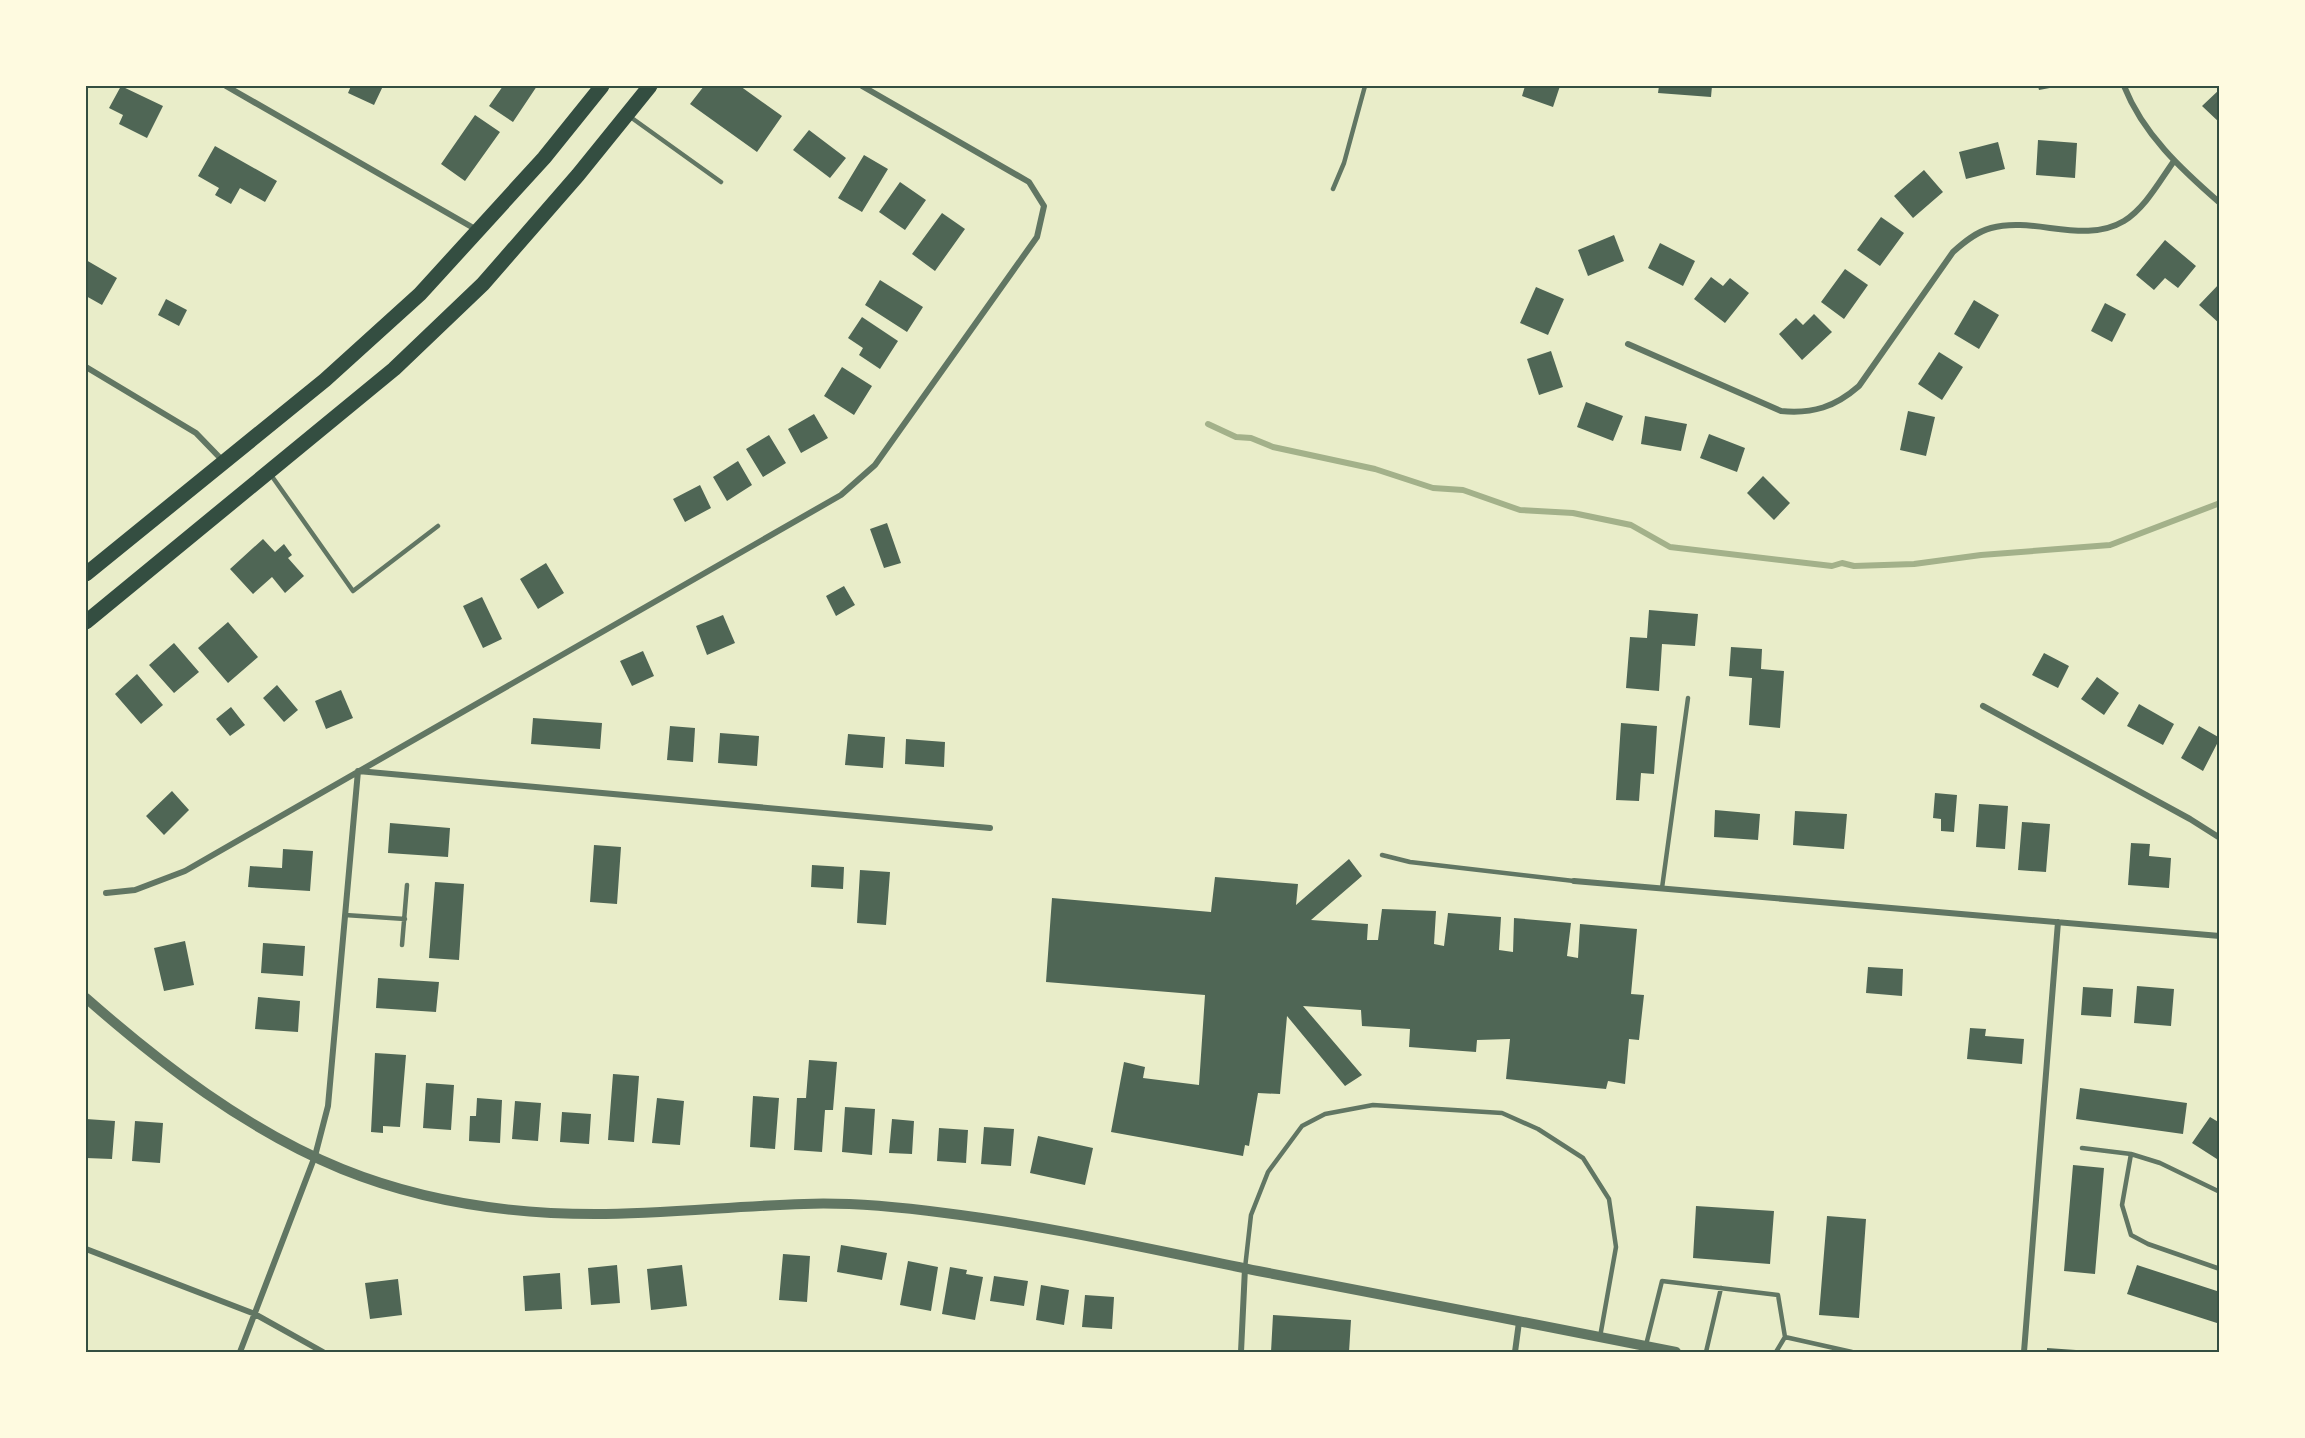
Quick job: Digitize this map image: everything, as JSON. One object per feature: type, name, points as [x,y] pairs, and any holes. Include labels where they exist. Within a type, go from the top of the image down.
[{"type":"main road","points":[[86,574],[326,381],[376,336],[420,294],[544,158],[602,86]]},
{"type":"main road","points":[[86,622],[394,369],[483,284],[651,86]]},
{"type":"street","points":[[226,86],[478,230]]},
{"type":"street","points":[[106,893],[135,890],[185,871],[853,486],[875,465],[1001,291],[1037,237],[1044,206],[1029,182],[861,86]]},
{"type":"street","points":[[2124,86],[2139,117],[2174,162],[2220,203]]},
{"type":"street","points":[[1628,344],[1781,411],[1802,413],[1824,409],[1843,400],[1859,386],[1953,252],[1970,238],[1989,228],[2011,224],[2084,231],[2104,229],[2123,222],[2139,209],[2174,162]]},
{"type":"street","points":[[86,367],[196,433],[224,463]]},
{"type":"street","points":[[1983,706],[2190,819],[2220,838]]},
{"type":"street","points":[[358,771],[990,828]]},
{"type":"street","points":[[240,1353],[315,1156],[328,1106],[358,771]]},
{"type":"street","points":[[1574,881],[2220,936]]},
{"type":"street","points":[[2024,1353],[2058,922]]},
{"type":"street","points":[[86,998],[130,1036],[192,1083],[275,1136],[343,1169],[405,1189],[457,1202],[491,1208],[594,1214],[807,1204],[872,1205],[947,1213],[1245,1268],[1676,1353]]},
{"type":"street","points":[[86,1249],[255,1314],[323,1353]]},
{"type":"street","points":[[1240,1353],[1245,1268]]},
{"type":"street","points":[[1515,1353],[1519,1322]]},
{"type":"lane","points":[[1333,189],[1344,163],[1365,86]]},
{"type":"lane","points":[[627,115],[721,182]]},
{"type":"lane","points":[[270,473],[353,591],[438,526]]},
{"type":"lane","points":[[1662,888],[1688,698]]},
{"type":"lane","points":[[1382,855],[1410,862],[1574,881]]},
{"type":"lane","points":[[402,945],[408,885]]},
{"type":"lane","points":[[345,915],[405,919]]},
{"type":"lane","points":[[1245,1268],[1253,1210],[1268,1172],[1302,1126],[1325,1114],[1373,1105],[1502,1113],[1538,1129],[1583,1158],[1610,1200],[1616,1246],[1600,1338]]},
{"type":"lane","points":[[2082,1148],[2131,1154],[2160,1163],[2220,1192]]},
{"type":"lane","points":[[2131,1154],[2122,1205],[2131,1235],[2148,1244],[2220,1269]]},
{"type":"lane","points":[[1645,1346],[1662,1281],[1778,1295],[1785,1337],[1776,1353]]},
{"type":"lane","points":[[1706,1353],[1721,1288]]},
{"type":"lane","points":[[1785,1337],[1852,1353]]},
{"type":"building","points":[[121,86],[163,106],[147,138],[119,124],[123,115],[109,108]]},
{"type":"building","points":[[351,86],[383,86],[374,105],[348,93]]},
{"type":"building","points":[[503,86],[537,86],[513,122],[489,106]]},
{"type":"building","points":[[704,86],[740,86],[782,116],[757,152],[690,104]]},
{"type":"building","points":[[1525,86],[1560,86],[1553,107],[1522,96]]},
{"type":"building","points":[[1659,86],[1712,86],[1711,97],[1658,93]]},
{"type":"building","points":[[2038,86],[2055,86],[2055,87],[2039,90]]},
{"type":"building","points":[[2220,89],[2220,123],[2202,106]]},
{"type":"building","points":[[475,115],[500,132],[465,181],[441,164]]},
{"type":"building","points":[[809,130],[846,158],[830,178],[793,150]]},
{"type":"building","points":[[2038,140],[2077,143],[2075,178],[2036,175]]},
{"type":"building","points":[[1998,142],[2005,169],[1966,179],[1959,152]]},
{"type":"building","points":[[215,146],[277,181],[265,202],[240,188],[231,204],[215,195],[219,188],[198,176]]},
{"type":"building","points":[[864,155],[888,169],[862,212],[838,198]]},
{"type":"building","points":[[1924,170],[1943,192],[1913,218],[1894,196]]},
{"type":"building","points":[[900,182],[926,200],[905,230],[879,212]]},
{"type":"building","points":[[942,213],[965,229],[935,271],[912,254]]},
{"type":"building","points":[[1881,217],[1904,233],[1880,266],[1857,250]]},
{"type":"building","points":[[1614,235],[1624,261],[1588,276],[1578,250]]},
{"type":"building","points":[[2165,240],[2196,266],[2178,288],[2165,278],[2154,290],[2136,275]]},
{"type":"building","points":[[1660,243],[1695,261],[1683,286],[1648,268]]},
{"type":"building","points":[[86,260],[117,278],[102,305],[86,296]]},
{"type":"building","points":[[1845,269],[1868,285],[1844,319],[1821,302]]},
{"type":"building","points":[[1711,277],[1723,286],[1730,278],[1749,293],[1725,323],[1694,299]]},
{"type":"building","points":[[880,280],[923,307],[907,332],[865,305]]},
{"type":"building","points":[[2220,283],[2220,324],[2199,305]]},
{"type":"building","points":[[1536,287],[1564,299],[1548,335],[1520,323]]},
{"type":"building","points":[[166,299],[187,310],[179,326],[158,315]]},
{"type":"building","points":[[1974,300],[1999,315],[1979,349],[1954,334]]},
{"type":"building","points":[[2105,303],[2126,314],[2112,342],[2091,331]]},
{"type":"building","points":[[1814,314],[1832,332],[1802,360],[1779,334],[1796,318],[1803,325]]},
{"type":"building","points":[[862,317],[898,341],[880,369],[859,355],[863,348],[848,338]]},
{"type":"building","points":[[1551,351],[1563,387],[1539,395],[1527,359]]},
{"type":"building","points":[[1939,352],[1963,367],[1942,400],[1918,384]]},
{"type":"building","points":[[842,367],[872,386],[854,415],[824,396]]},
{"type":"building","points":[[1586,402],[1623,416],[1613,441],[1577,427]]},
{"type":"building","points":[[1908,411],[1935,417],[1926,456],[1900,450]]},
{"type":"building","points":[[814,414],[828,438],[801,453],[788,429]]},
{"type":"building","points":[[1645,416],[1687,424],[1681,451],[1641,444]]},
{"type":"building","points":[[1709,434],[1745,448],[1737,472],[1700,458]]},
{"type":"building","points":[[769,435],[786,463],[763,477],[746,449]]},
{"type":"building","points":[[738,461],[752,485],[727,501],[713,477]]},
{"type":"building","points":[[1763,476],[1790,503],[1774,520],[1747,493]]},
{"type":"building","points":[[700,485],[711,508],[685,522],[673,499]]},
{"type":"building","points":[[887,523],[901,563],[884,568],[870,529]]},
{"type":"building","points":[[263,539],[275,552],[284,544],[292,555],[288,558],[304,576],[285,593],[272,577],[253,594],[230,569]]},
{"type":"building","points":[[546,563],[564,593],[538,609],[520,579]]},
{"type":"building","points":[[844,586],[855,605],[836,616],[826,596]]},
{"type":"building","points":[[482,597],[502,639],[483,648],[463,606]]},
{"type":"building","points":[[1649,610],[1698,614],[1695,646],[1662,644],[1659,691],[1626,688],[1630,637],[1647,638]]},
{"type":"building","points":[[723,615],[735,643],[707,655],[696,626]]},
{"type":"building","points":[[228,622],[258,657],[228,683],[198,648]]},
{"type":"building","points":[[174,643],[199,672],[174,693],[149,665]]},
{"type":"building","points":[[1731,647],[1762,649],[1761,669],[1784,671],[1780,728],[1749,725],[1752,678],[1729,676]]},
{"type":"building","points":[[643,651],[654,676],[632,686],[620,661]]},
{"type":"building","points":[[2044,653],[2069,666],[2058,688],[2032,675]]},
{"type":"building","points":[[137,674],[163,705],[141,724],[115,694]]},
{"type":"building","points":[[2097,677],[2119,693],[2104,715],[2081,699]]},
{"type":"building","points":[[277,685],[298,710],[284,722],[263,698]]},
{"type":"building","points":[[341,690],[353,718],[326,729],[315,701]]},
{"type":"building","points":[[2139,704],[2174,724],[2163,745],[2127,726]]},
{"type":"building","points":[[231,707],[245,725],[230,736],[216,719]]},
{"type":"building","points":[[533,718],[602,723],[600,749],[531,744]]},
{"type":"building","points":[[1621,723],[1657,726],[1654,774],[1641,773],[1639,801],[1616,800]]},
{"type":"building","points":[[670,726],[695,728],[693,762],[667,760]]},
{"type":"building","points":[[2199,726],[2220,738],[2203,771],[2181,758]]},
{"type":"building","points":[[720,733],[759,736],[757,766],[718,763]]},
{"type":"building","points":[[848,734],[885,737],[883,768],[845,765]]},
{"type":"building","points":[[906,739],[945,742],[944,767],[905,764]]},
{"type":"building","points":[[172,791],[189,810],[164,835],[146,816]]},
{"type":"building","points":[[1935,793],[1957,795],[1954,832],[1941,831],[1941,819],[1933,818]]},
{"type":"building","points":[[1979,804],[2008,806],[2005,849],[1976,847]]},
{"type":"building","points":[[1715,810],[1760,814],[1758,840],[1714,837]]},
{"type":"building","points":[[1795,811],[1847,814],[1844,849],[1793,845]]},
{"type":"building","points":[[2022,822],[2050,824],[2046,872],[2018,870]]},
{"type":"building","points":[[390,823],[450,828],[448,857],[388,853]]},
{"type":"building","points":[[2131,843],[2150,844],[2149,856],[2171,858],[2169,888],[2128,885]]},
{"type":"building","points":[[594,845],[621,847],[617,904],[590,902]]},
{"type":"building","points":[[283,849],[313,851],[310,891],[248,887],[250,866],[282,868]]},
{"type":"building","points":[[1349,859],[1362,876],[1311,920],[1368,924],[1367,940],[1378,940],[1382,909],[1436,911],[1434,944],[1444,946],[1448,913],[1501,917],[1499,950],[1513,952],[1514,918],[1571,923],[1567,956],[1578,958],[1580,924],[1637,929],[1631,994],[1644,995],[1639,1040],[1629,1039],[1625,1084],[1608,1081],[1606,1089],[1506,1079],[1510,1039],[1477,1040],[1476,1052],[1409,1047],[1410,1029],[1362,1026],[1361,1010],[1303,1006],[1362,1075],[1345,1086],[1287,1016],[1280,1094],[1258,1093],[1249,1146],[1245,1145],[1243,1156],[1111,1132],[1124,1062],[1145,1067],[1143,1078],[1199,1085],[1205,995],[1046,982],[1052,898],[1211,912],[1215,877],[1298,884],[1296,905]]},
{"type":"building","points":[[812,865],[844,867],[843,889],[811,887]]},
{"type":"building","points":[[860,870],[890,872],[886,925],[857,923]]},
{"type":"building","points":[[435,882],[464,884],[459,960],[429,958]]},
{"type":"building","points":[[185,941],[194,985],[164,991],[154,948]]},
{"type":"building","points":[[263,943],[305,946],[303,976],[261,973]]},
{"type":"building","points":[[1868,967],[1903,969],[1902,996],[1866,993]]},
{"type":"building","points":[[378,978],[439,982],[436,1012],[376,1008]]},
{"type":"building","points":[[2137,986],[2174,989],[2171,1026],[2134,1023]]},
{"type":"building","points":[[2083,987],[2113,989],[2111,1017],[2081,1015]]},
{"type":"building","points":[[258,997],[300,1001],[298,1032],[255,1029]]},
{"type":"building","points":[[1970,1028],[1986,1029],[1985,1036],[2024,1039],[2022,1064],[1967,1059]]},
{"type":"building","points":[[375,1053],[406,1055],[400,1127],[383,1126],[383,1133],[371,1132]]},
{"type":"building","points":[[809,1060],[837,1062],[833,1110],[825,1110],[822,1152],[794,1150],[797,1098],[806,1098]]},
{"type":"building","points":[[613,1074],[639,1076],[634,1142],[608,1140]]},
{"type":"building","points":[[426,1083],[454,1085],[451,1130],[423,1128]]},
{"type":"building","points":[[2080,1088],[2187,1103],[2183,1134],[2076,1119]]},
{"type":"building","points":[[753,1096],[779,1098],[775,1149],[750,1147]]},
{"type":"building","points":[[477,1098],[502,1100],[500,1143],[469,1141],[470,1116],[476,1116]]},
{"type":"building","points":[[657,1098],[684,1101],[680,1145],[652,1143]]},
{"type":"building","points":[[515,1101],[541,1103],[538,1141],[512,1139]]},
{"type":"building","points":[[845,1107],[875,1109],[872,1155],[842,1152]]},
{"type":"building","points":[[562,1112],[591,1114],[589,1144],[560,1142]]},
{"type":"building","points":[[2210,1117],[2220,1123],[2220,1161],[2192,1143]]},
{"type":"building","points":[[86,1119],[115,1121],[112,1159],[86,1158]]},
{"type":"building","points":[[892,1119],[914,1121],[912,1154],[889,1153]]},
{"type":"building","points":[[135,1121],[163,1123],[160,1163],[132,1161]]},
{"type":"building","points":[[984,1127],[1014,1129],[1011,1166],[981,1164]]},
{"type":"building","points":[[939,1128],[968,1130],[966,1163],[937,1161]]},
{"type":"building","points":[[1038,1136],[1093,1148],[1085,1185],[1030,1173]]},
{"type":"building","points":[[2073,1165],[2104,1168],[2095,1274],[2064,1271]]},
{"type":"building","points":[[1696,1206],[1774,1211],[1770,1264],[1693,1258]]},
{"type":"building","points":[[1827,1216],[1866,1219],[1859,1318],[1819,1315]]},
{"type":"building","points":[[841,1245],[887,1253],[882,1280],[837,1272]]},
{"type":"building","points":[[783,1254],[810,1256],[807,1302],[779,1300]]},
{"type":"building","points":[[908,1261],[938,1267],[931,1311],[900,1305]]},
{"type":"building","points":[[617,1265],[620,1303],[591,1305],[588,1268]]},
{"type":"building","points":[[682,1265],[687,1306],[651,1310],[647,1269]]},
{"type":"building","points":[[2137,1265],[2220,1292],[2220,1324],[2127,1294]]},
{"type":"building","points":[[950,1267],[967,1270],[966,1274],[983,1277],[975,1320],[942,1314]]},
{"type":"building","points":[[560,1273],[562,1309],[525,1311],[523,1276]]},
{"type":"building","points":[[994,1276],[1028,1281],[1024,1306],[990,1301]]},
{"type":"building","points":[[398,1279],[402,1315],[370,1319],[365,1283]]},
{"type":"building","points":[[1041,1285],[1069,1290],[1064,1325],[1036,1320]]},
{"type":"building","points":[[1085,1295],[1114,1297],[1112,1329],[1082,1327]]},
{"type":"building","points":[[1273,1315],[1351,1320],[1349,1352],[1271,1352]]},
{"type":"building","points":[[2047,1348],[2076,1350],[2076,1352],[2047,1352]]},
{"type":"waterway","points":[[1208,424],[1236,437],[1251,438],[1273,447],[1375,469],[1433,488],[1463,490],[1520,510],[1573,513],[1631,525],[1670,547],[1832,566],[1842,563],[1854,566],[1914,564],[1981,555],[2110,545],[2220,503]]}]
